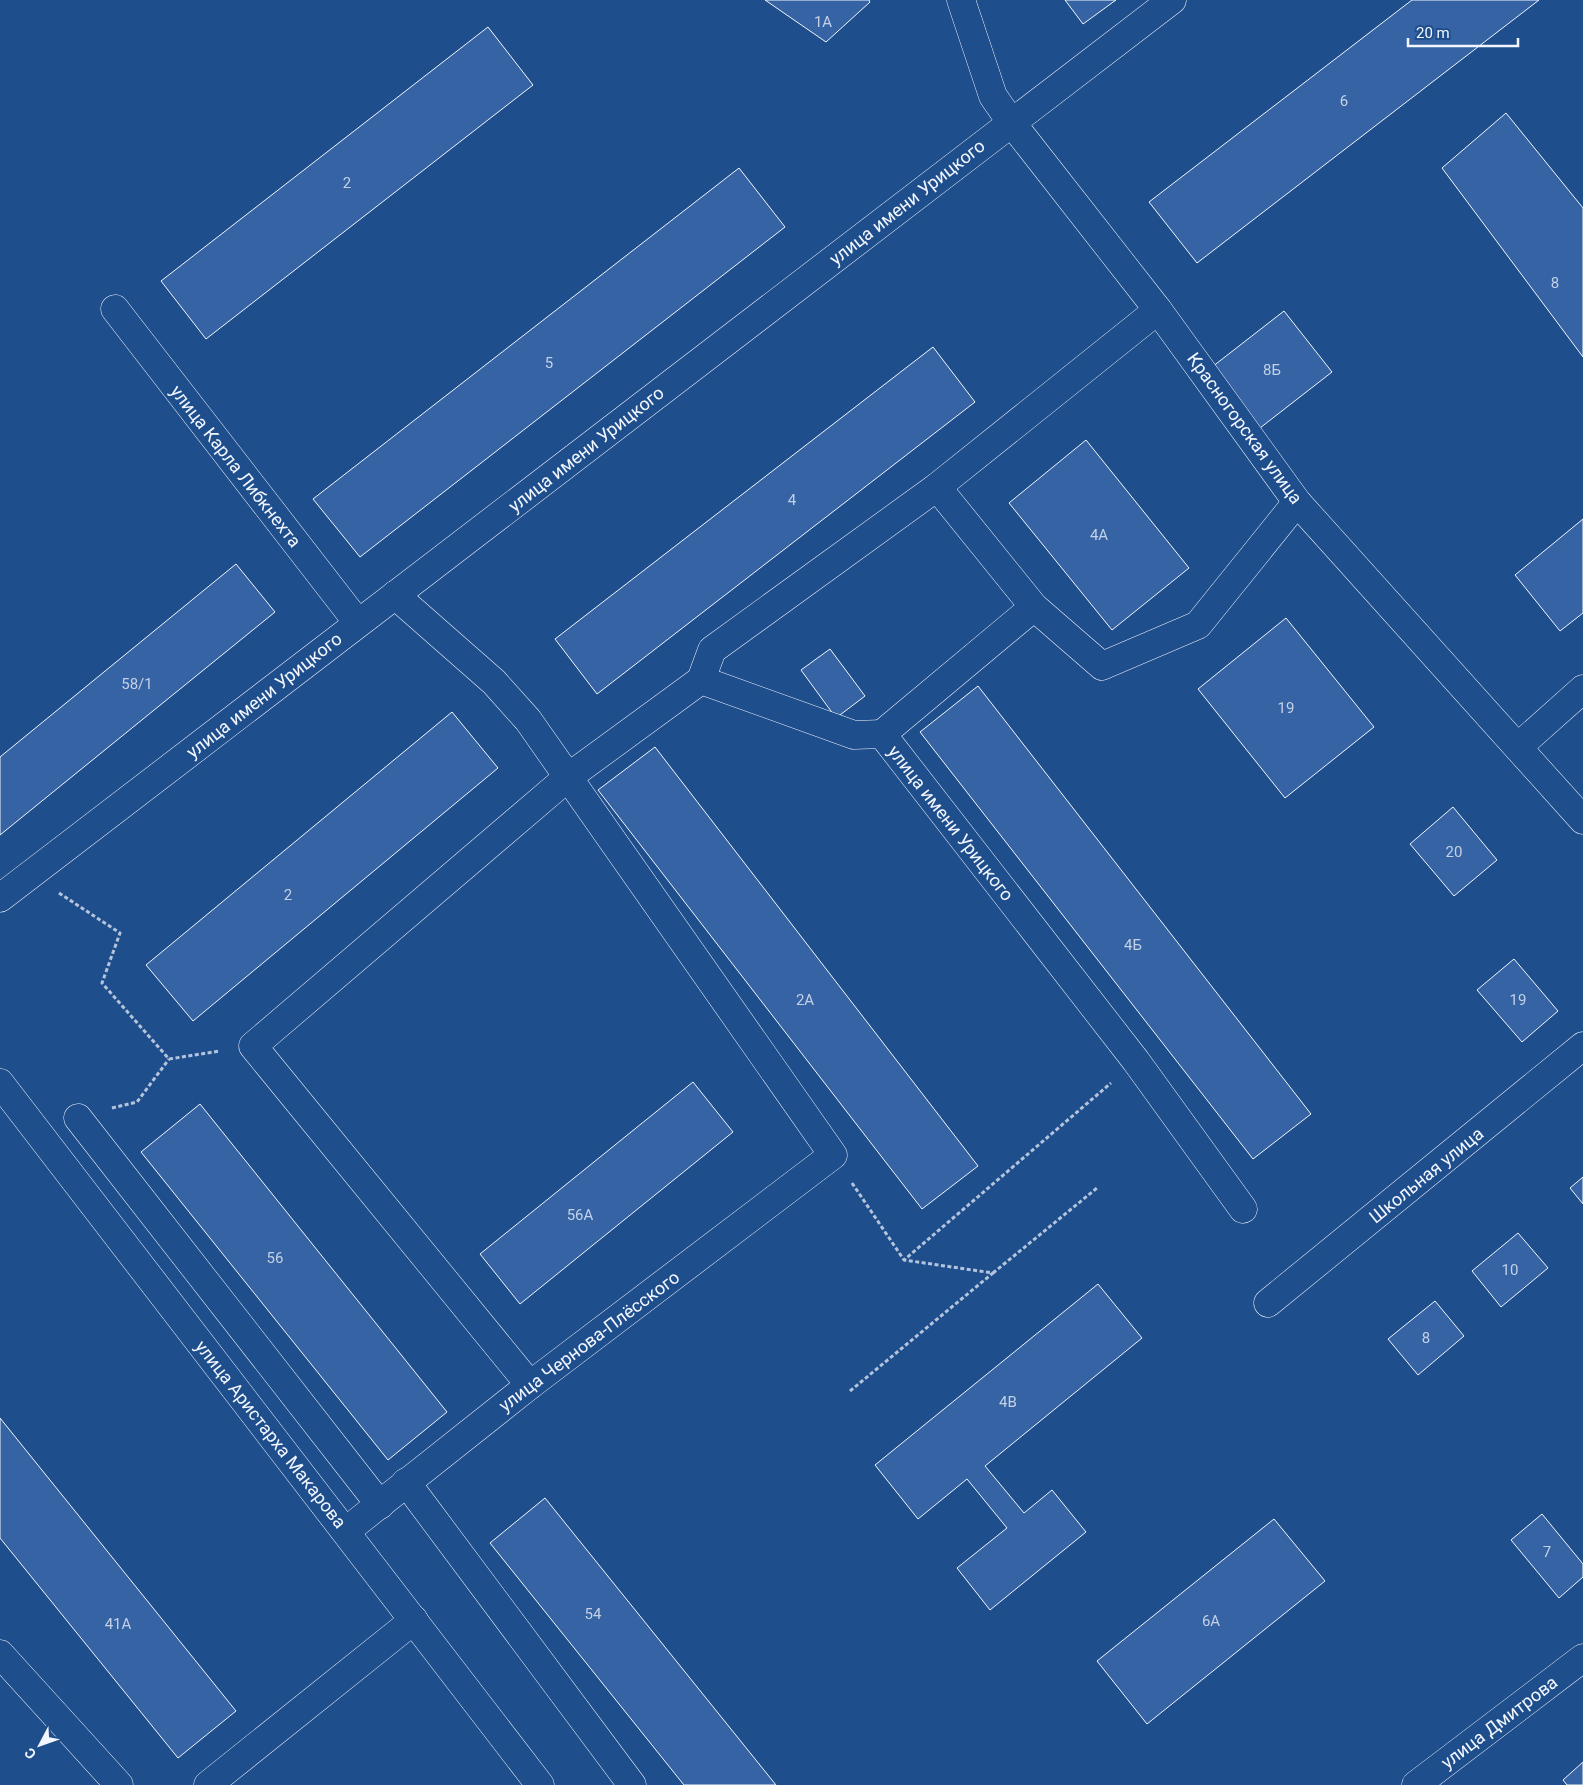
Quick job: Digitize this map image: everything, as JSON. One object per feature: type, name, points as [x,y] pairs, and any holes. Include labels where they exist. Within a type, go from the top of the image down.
[{"type":"street","name":"Красногорская улица","points":[[961,0],[993,96],[1011,122],[1158,310],[1297,502],[1583,820]]},
{"type":"street","name":"улица имени Урицкого","points":[[0,898],[1172,0]]},
{"type":"street","name":"улица Карла Либкнехта","points":[[114,309],[358,623]]},
{"type":"street","points":[[530,1385],[253,1046],[567,778],[701,680],[712,650],[937,487],[1158,310]]},
{"type":"street","points":[[937,487],[1034,607],[1102,666],[1198,625],[1297,502]]},
{"type":"street","points":[[395,595],[494,682],[528,720],[833,1155]]},
{"type":"street","name":"улица имени Урицкого","points":[[1034,607],[882,734],[1136,1061],[1243,1209]]},
{"type":"street","points":[[701,680],[854,735],[882,734]]},
{"type":"street","points":[[1518,747],[1583,689]]},
{"type":"street","name":"Школьная улица","points":[[1268,1303],[1583,1046]]},
{"type":"street","name":"улица Аристарха Макарова","points":[[0,1083],[346,1530],[540,1785]]},
{"type":"street","points":[[78,1118],[380,1505]]},
{"type":"street","name":"улица Чернова-Плёсского","points":[[346,1530],[530,1385],[833,1155]]},
{"type":"street","points":[[406,1482],[632,1785]]},
{"type":"street","points":[[208,1785],[414,1620]]},
{"type":"street","points":[[0,1654],[119,1785]]},
{"type":"street","name":"улица Дмитрова","points":[[1416,1785],[1583,1658]]},
{"type":"path","points":[[32,874],[120,932],[102,983],[169,1059]]},
{"type":"path","points":[[78,1118],[137,1102],[169,1059],[253,1046]]},
{"type":"path","points":[[904,1260],[1136,1061]]},
{"type":"path","points":[[833,1155],[904,1260],[993,1273]]},
{"type":"path","points":[[850,1391],[1097,1188]]},
{"type":"building","points":[[765,0],[869,0],[870,2],[826,42]]},
{"type":"building","points":[[1065,0],[1116,0],[1083,24]]},
{"type":"building","points":[[1412,0],[1539,0],[1197,263],[1149,202]]},
{"type":"building","points":[[488,27],[533,85],[206,339],[161,281]]},
{"type":"building","points":[[1506,113],[1583,208],[1583,357],[1442,168]]},
{"type":"building","points":[[739,168],[785,227],[360,557],[313,499]]},
{"type":"building","points":[[1284,311],[1332,372],[1260,428],[1212,367]]},
{"type":"building","points":[[933,347],[975,402],[597,694],[555,639]]},
{"type":"building","points":[[1086,440],[1189,568],[1112,630],[1009,503]]},
{"type":"building","points":[[1583,519],[1583,613],[1560,631],[1515,575]]},
{"type":"building","points":[[236,564],[275,612],[0,835],[0,757]]},
{"type":"building","points":[[1286,618],[1374,727],[1285,798],[1198,689]]},
{"type":"building","points":[[830,649],[865,696],[836,718],[801,670]]},
{"type":"building","points":[[978,686],[1311,1114],[1253,1159],[920,732]]},
{"type":"building","points":[[452,712],[498,768],[193,1021],[146,965]]},
{"type":"building","points":[[655,747],[978,1166],[922,1209],[598,790]]},
{"type":"building","points":[[1453,807],[1497,860],[1454,896],[1410,844]]},
{"type":"building","points":[[1514,959],[1558,1011],[1522,1042],[1477,990]]},
{"type":"building","points":[[693,1082],[733,1132],[520,1304],[480,1254]]},
{"type":"building","points":[[200,1104],[447,1412],[388,1460],[141,1152]]},
{"type":"building","points":[[1583,1177],[1583,1204],[1570,1188]]},
{"type":"building","points":[[1518,1233],[1548,1268],[1501,1307],[1472,1271]]},
{"type":"building","points":[[1098,1284],[1142,1338],[985,1466],[1024,1513],[1052,1490],[1086,1532],[990,1610],[957,1568],[1007,1528],[967,1479],[918,1519],[875,1465]]},
{"type":"building","points":[[1435,1301],[1464,1336],[1418,1375],[1388,1339]]},
{"type":"building","points":[[0,1418],[236,1711],[178,1758],[0,1538]]},
{"type":"building","points":[[545,1498],[776,1785],[684,1785],[490,1543]]},
{"type":"building","points":[[1542,1514],[1583,1564],[1583,1577],[1559,1598],[1511,1540]]},
{"type":"building","points":[[1274,1519],[1325,1581],[1147,1724],[1097,1661]]},
{"type":"building","points":[[1583,1762],[1583,1785],[1567,1785],[1563,1780]]}]
